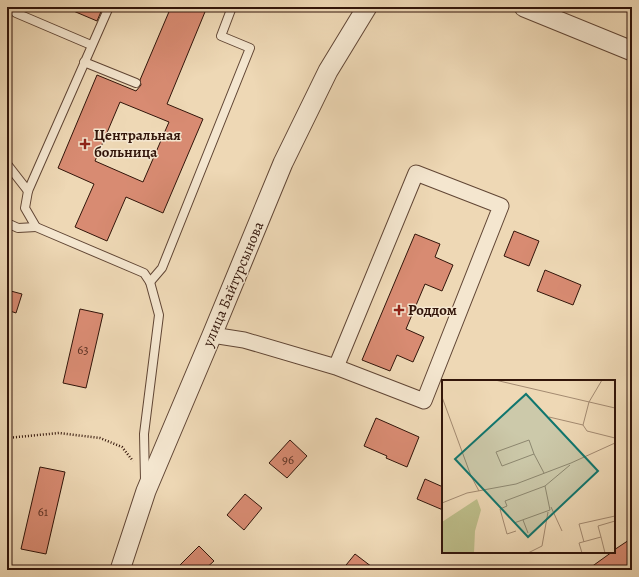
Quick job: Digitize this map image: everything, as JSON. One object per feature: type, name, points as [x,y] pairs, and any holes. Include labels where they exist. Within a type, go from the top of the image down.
[{"type":"street","name":"улица Байтурсынова","points":[[120,570],[146,491],[283,163],[328,71],[367,7]]},
{"type":"street","points":[[524,7],[632,51]]},
{"type":"street","points":[[212,335],[244,340],[336,367],[424,401],[501,206],[416,173],[336,367]]},
{"type":"lane","points":[[36,227],[26,208],[28,191],[109,7]]},
{"type":"lane","points":[[150,282],[162,268],[250,48],[221,36],[232,7]]},
{"type":"lane","points":[[16,13],[91,45]]},
{"type":"lane","points":[[84,62],[136,83]]},
{"type":"lane","points":[[7,164],[28,191]]},
{"type":"lane","points":[[7,223],[18,228],[36,227],[144,273],[150,282],[159,315],[144,434],[146,491]]},
{"type":"path","points":[[7,438],[59,433],[100,438],[122,447],[135,463]]},
{"type":"building","points":[[64,7],[103,7],[97,21]]},
{"type":"building","name":"Центральная больница","points":[[171,7],[207,7],[167,104],[203,119],[163,213],[126,197],[107,241],[75,227],[94,184],[58,168],[97,75],[136,91],[141,85],[140,80]],"holes":[[[120,102],[169,122],[143,182],[95,161]]]},
{"type":"building","points":[[514,231],[539,241],[529,266],[504,256]]},
{"type":"building","name":"Роддом","points":[[415,234],[440,244],[435,257],[453,265],[442,291],[425,284],[406,329],[424,337],[413,362],[397,355],[390,371],[362,360]]},
{"type":"building","points":[[545,270],[581,285],[573,305],[537,291]]},
{"type":"building","points":[[7,290],[22,294],[16,313],[7,310]]},
{"type":"building","points":[[80,309],[103,314],[86,388],[63,383]]},
{"type":"building","points":[[376,418],[419,437],[407,467],[364,446]]},
{"type":"building","points":[[290,440],[307,456],[287,478],[269,463]]},
{"type":"building","points":[[40,467],[65,472],[46,554],[21,549]]},
{"type":"building","points":[[425,479],[442,487],[442,510],[417,499]]},
{"type":"building","points":[[245,494],[262,508],[244,530],[227,515]]},
{"type":"building","points":[[632,538],[632,564],[623,570],[587,570],[611,553],[615,553],[615,549]]},
{"type":"building","points":[[199,546],[214,561],[204,570],[175,570]]},
{"type":"building","points":[[355,554],[376,570],[342,570]]},
{"type":"place","name":"Центральная больница","points":[[85,144]]},
{"type":"place","name":"Роддом","points":[[399,310]]}]
